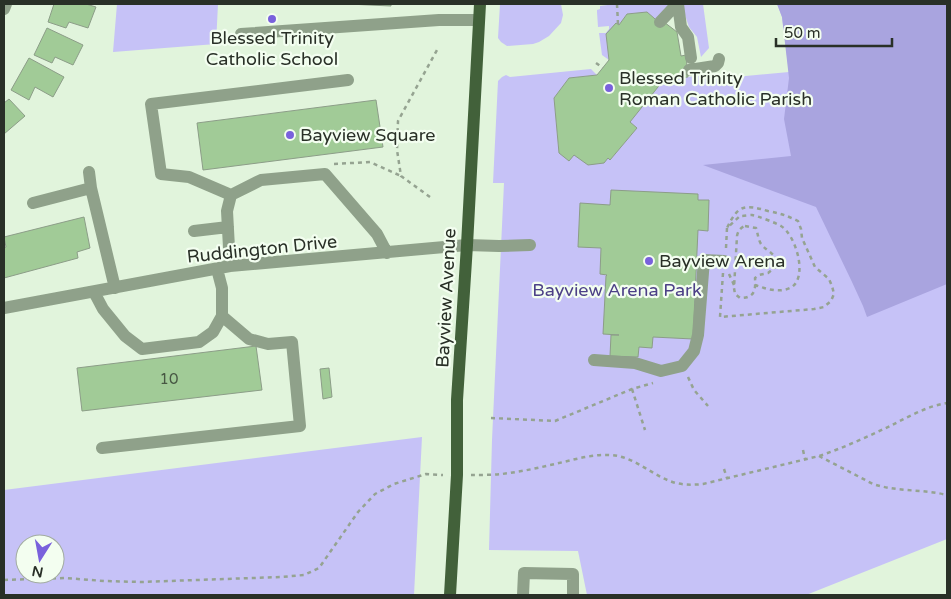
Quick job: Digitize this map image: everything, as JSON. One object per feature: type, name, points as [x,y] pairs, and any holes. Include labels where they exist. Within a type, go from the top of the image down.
[{"type":"main road","name":"Bayview Avenue","points":[[450,595],[457,475],[457,400],[480,4]]},
{"type":"street","points":[[4,9],[6,4]]},
{"type":"street","points":[[660,22],[678,4]]},
{"type":"street","points":[[678,4],[681,28],[688,37],[690,64],[715,66],[719,59]]},
{"type":"street","points":[[241,34],[438,20],[479,20]]},
{"type":"street","points":[[231,195],[190,177],[161,174],[151,104],[348,80]]},
{"type":"street","points":[[89,172],[114,288]]},
{"type":"street","points":[[94,292],[104,309],[125,336],[142,349],[199,342],[212,332],[222,316],[222,288],[228,227],[227,211],[231,195],[261,180],[325,174],[377,234],[387,253]]},
{"type":"street","points":[[33,203],[91,188]]},
{"type":"street","points":[[194,231],[228,227]]},
{"type":"street","name":"Ruddington Drive","points":[[4,308],[224,268],[467,245],[530,246]]},
{"type":"street","points":[[594,360],[635,363],[661,371],[682,366],[694,351],[698,335],[704,260],[724,261]]},
{"type":"street","points":[[102,448],[300,426],[292,342],[268,344],[249,339],[222,316]]},
{"type":"street","points":[[523,595],[524,573],[573,574],[573,595]]},
{"type":"path","points":[[616,4],[618,24]]},
{"type":"path","points":[[402,176],[397,150],[398,121],[437,50]]},
{"type":"path","points":[[596,63],[603,68]]},
{"type":"path","points":[[333,164],[370,162],[402,176],[430,197]]},
{"type":"path","points":[[751,206],[789,216],[798,221],[802,238],[815,267],[830,280],[834,294],[831,301],[824,307],[814,309],[720,317],[727,228],[736,212],[751,206]]},
{"type":"path","points":[[727,228],[740,216],[752,215],[782,226],[790,234],[799,259],[798,275],[795,283],[791,288],[780,290],[767,289],[755,285]]},
{"type":"path","points":[[745,226],[756,228],[758,239],[774,255],[776,260],[777,266],[773,270],[754,278],[755,285],[753,293],[747,298],[740,298],[735,294],[737,236],[741,227],[745,226]]},
{"type":"path","points":[[687,375],[694,390],[708,406]]},
{"type":"path","points":[[491,418],[555,421],[632,389],[661,382]]},
{"type":"path","points":[[632,389],[645,430]]},
{"type":"path","points":[[477,475],[520,472],[597,455],[611,455],[631,460],[677,483],[695,485],[819,456],[844,447],[914,414],[947,404]]},
{"type":"path","points":[[804,450],[806,459]]},
{"type":"path","points":[[819,456],[873,484],[889,488],[922,490],[947,495]]},
{"type":"path","points":[[724,469],[727,478]]},
{"type":"path","points":[[4,580],[65,578],[141,582],[304,575],[319,568],[358,512],[375,494],[394,484],[426,474],[437,475]]},
{"type":"green space","points":[[117,4],[218,4],[216,44],[113,52]]},
{"type":"green space","points":[[500,4],[561,4],[563,15],[561,23],[549,36],[539,42],[507,46],[498,38]]},
{"type":"green space","points":[[615,4],[672,4],[657,21],[647,12],[627,14],[619,25],[616,23],[609,60],[602,55],[599,33],[606,33],[609,26],[598,27],[597,10],[600,9],[600,6]]},
{"type":"green space","points":[[683,4],[703,4],[709,48],[701,57],[697,37],[689,27]]},
{"type":"green space","name":"Bayview Arena Park","points":[[777,4],[947,4],[947,539],[806,595],[587,595],[578,551],[489,550],[504,183],[493,183],[498,81],[506,75],[510,77],[591,69],[597,75],[569,78],[554,98],[559,152],[608,158],[610,160],[637,128],[630,122],[666,77],[671,77],[671,79],[713,74],[714,79],[789,72],[782,17]]},
{"type":"green space","points":[[422,437],[414,595],[4,595],[4,490]]},
{"type":"shaded area","points":[[777,4],[947,4],[947,284],[867,317],[816,207],[703,165],[791,156],[784,119],[789,78],[782,17]]},
{"type":"building","points":[[54,4],[86,4],[96,7],[88,28],[69,22],[66,28],[48,22]]},
{"type":"building","name":"Blessed Trinity Catholic School","points":[[348,4],[391,4],[391,6]]},
{"type":"building","name":"Blessed Trinity Roman Catholic Parish","points":[[647,12],[662,25],[664,22],[677,32],[681,56],[686,55],[688,77],[671,79],[671,77],[666,77],[630,122],[637,128],[610,160],[608,158],[604,163],[588,165],[574,155],[569,161],[559,153],[554,98],[569,78],[597,75],[609,60],[606,34],[616,23],[619,25],[627,14]]},
{"type":"building","points":[[47,28],[83,45],[73,65],[55,57],[52,63],[34,55]]},
{"type":"building","points":[[29,58],[64,77],[53,97],[35,87],[29,100],[11,90]]},
{"type":"building","points":[[9,99],[25,116],[4,134],[4,103]]},
{"type":"building","name":"Bayview Square","points":[[376,100],[383,147],[203,170],[197,123]]},
{"type":"building","name":"Bayview Arena","points":[[611,190],[698,194],[698,200],[709,200],[708,231],[698,230],[693,339],[653,337],[652,348],[639,347],[638,357],[610,356],[611,335],[619,335],[603,334],[607,275],[600,274],[601,248],[578,247],[580,203],[610,205]]},
{"type":"building","points":[[84,217],[90,248],[77,252],[78,258],[4,278],[4,248],[6,247],[4,237]]},
{"type":"building","points":[[256,346],[262,390],[82,411],[77,368]]},
{"type":"building","points":[[329,368],[332,397],[323,399],[320,369]]},
{"type":"place","name":"Blessed Trinity Catholic School","points":[[272,19]]},
{"type":"place","name":"Blessed Trinity Roman Catholic Parish","points":[[609,88]]},
{"type":"place","name":"Bayview Square","points":[[290,135]]},
{"type":"place","name":"Bayview Arena","points":[[649,261]]}]
